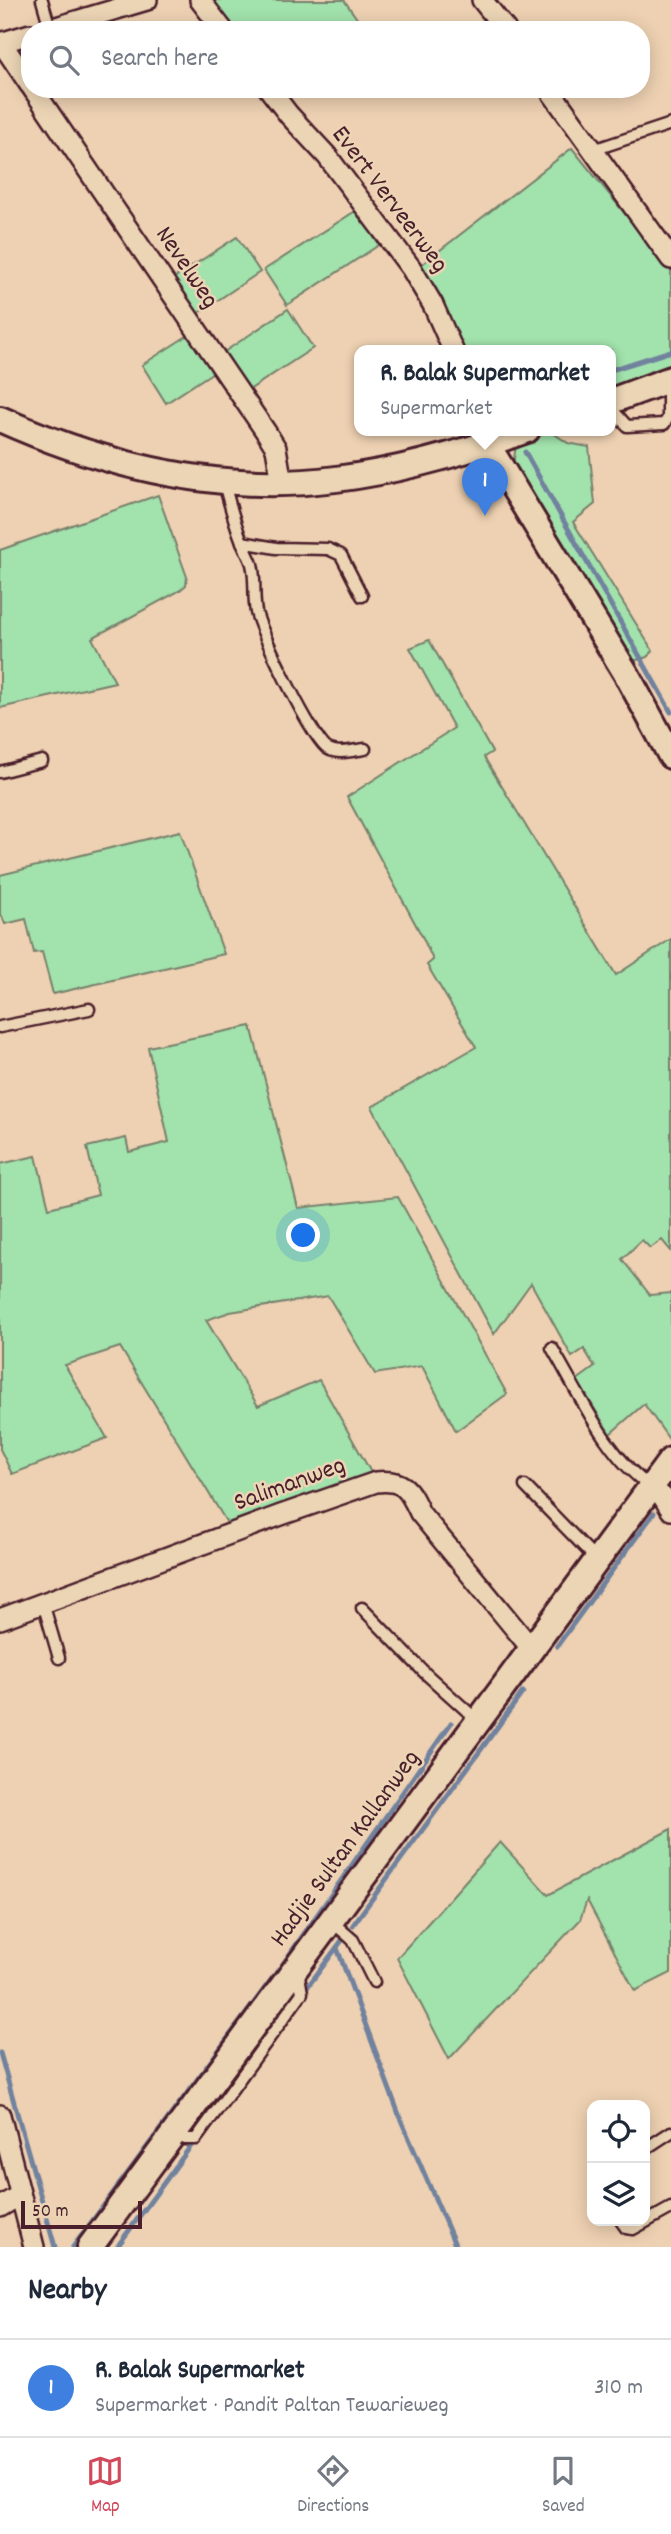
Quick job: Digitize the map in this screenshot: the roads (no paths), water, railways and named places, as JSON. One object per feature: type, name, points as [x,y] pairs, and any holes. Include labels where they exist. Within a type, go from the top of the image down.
[{"type":"street","points":[[69,21],[115,4],[147,0]]},
{"type":"street","points":[[200,0],[216,21]]},
{"type":"street","points":[[482,0],[499,21]]},
{"type":"street","points":[[0,43],[21,37]]},
{"type":"street","name":"Nevelweg","points":[[0,43],[21,73]]},
{"type":"street","name":"Nevelweg","points":[[38,98],[266,432],[276,448],[282,483]]},
{"type":"street","name":"Evert Verveerweg","points":[[276,98],[327,156],[411,268],[433,305],[451,345]]},
{"type":"street","points":[[555,98],[671,259]]},
{"type":"street","points":[[616,399],[669,380]]},
{"type":"street","points":[[0,419],[46,440],[102,459],[161,472],[224,480],[282,483],[336,479],[396,468],[484,437],[627,675],[671,756]]},
{"type":"street","name":"Hadjie Sultan Kallanweg","points":[[90,2247],[671,1460]]},
{"type":"street","name":"Salimanweg","points":[[0,1619],[281,1515],[376,1482],[386,1481],[402,1485],[409,1491],[420,1513],[531,1648]]},
{"type":"street","points":[[652,1488],[663,1497],[671,1510]]},
{"type":"street","points":[[0,2115],[34,2247]]},
{"type":"street","points":[[0,2207],[20,2195]]},
{"type":"lane","points":[[42,0],[46,21]]},
{"type":"lane","points":[[593,150],[671,124]]},
{"type":"lane","points":[[616,414],[627,426],[664,424],[668,418],[669,380]]},
{"type":"lane","points":[[224,480],[242,542],[251,561],[256,610],[264,636],[319,740],[329,750],[344,752],[366,749]]},
{"type":"lane","points":[[242,542],[276,548],[328,549],[341,555],[362,596]]},
{"type":"lane","points":[[0,772],[42,761]]},
{"type":"lane","points":[[0,1027],[89,1009]]},
{"type":"lane","points":[[552,1348],[619,1459],[652,1488]]},
{"type":"lane","points":[[525,1486],[597,1560]]},
{"type":"lane","points":[[43,1603],[59,1658]]},
{"type":"lane","points":[[362,1608],[425,1673],[477,1721]]},
{"type":"lane","points":[[331,1921],[353,1940],[374,1982]]},
{"type":"lane","points":[[650,2146],[671,2132]]},
{"type":"lane","points":[[650,2220],[671,2208]]},
{"type":"waterway","points":[[616,368],[671,351]]},
{"type":"waterway","points":[[525,452],[671,712]]},
{"type":"waterway","points":[[557,1646],[654,1513]]},
{"type":"waterway","points":[[353,1925],[523,1692]]},
{"type":"waterway","points":[[73,2247],[285,1961],[451,1723]]},
{"type":"waterway","points":[[303,1993],[343,1939]]},
{"type":"waterway","points":[[337,1948],[401,2120],[456,2247]]},
{"type":"waterway","points":[[0,2053],[55,2247]]},
{"type":"waterway","points":[[117,2247],[196,2139]]},
{"type":"place","name":"R. Balak Supermarket","points":[[485,516]]}]
